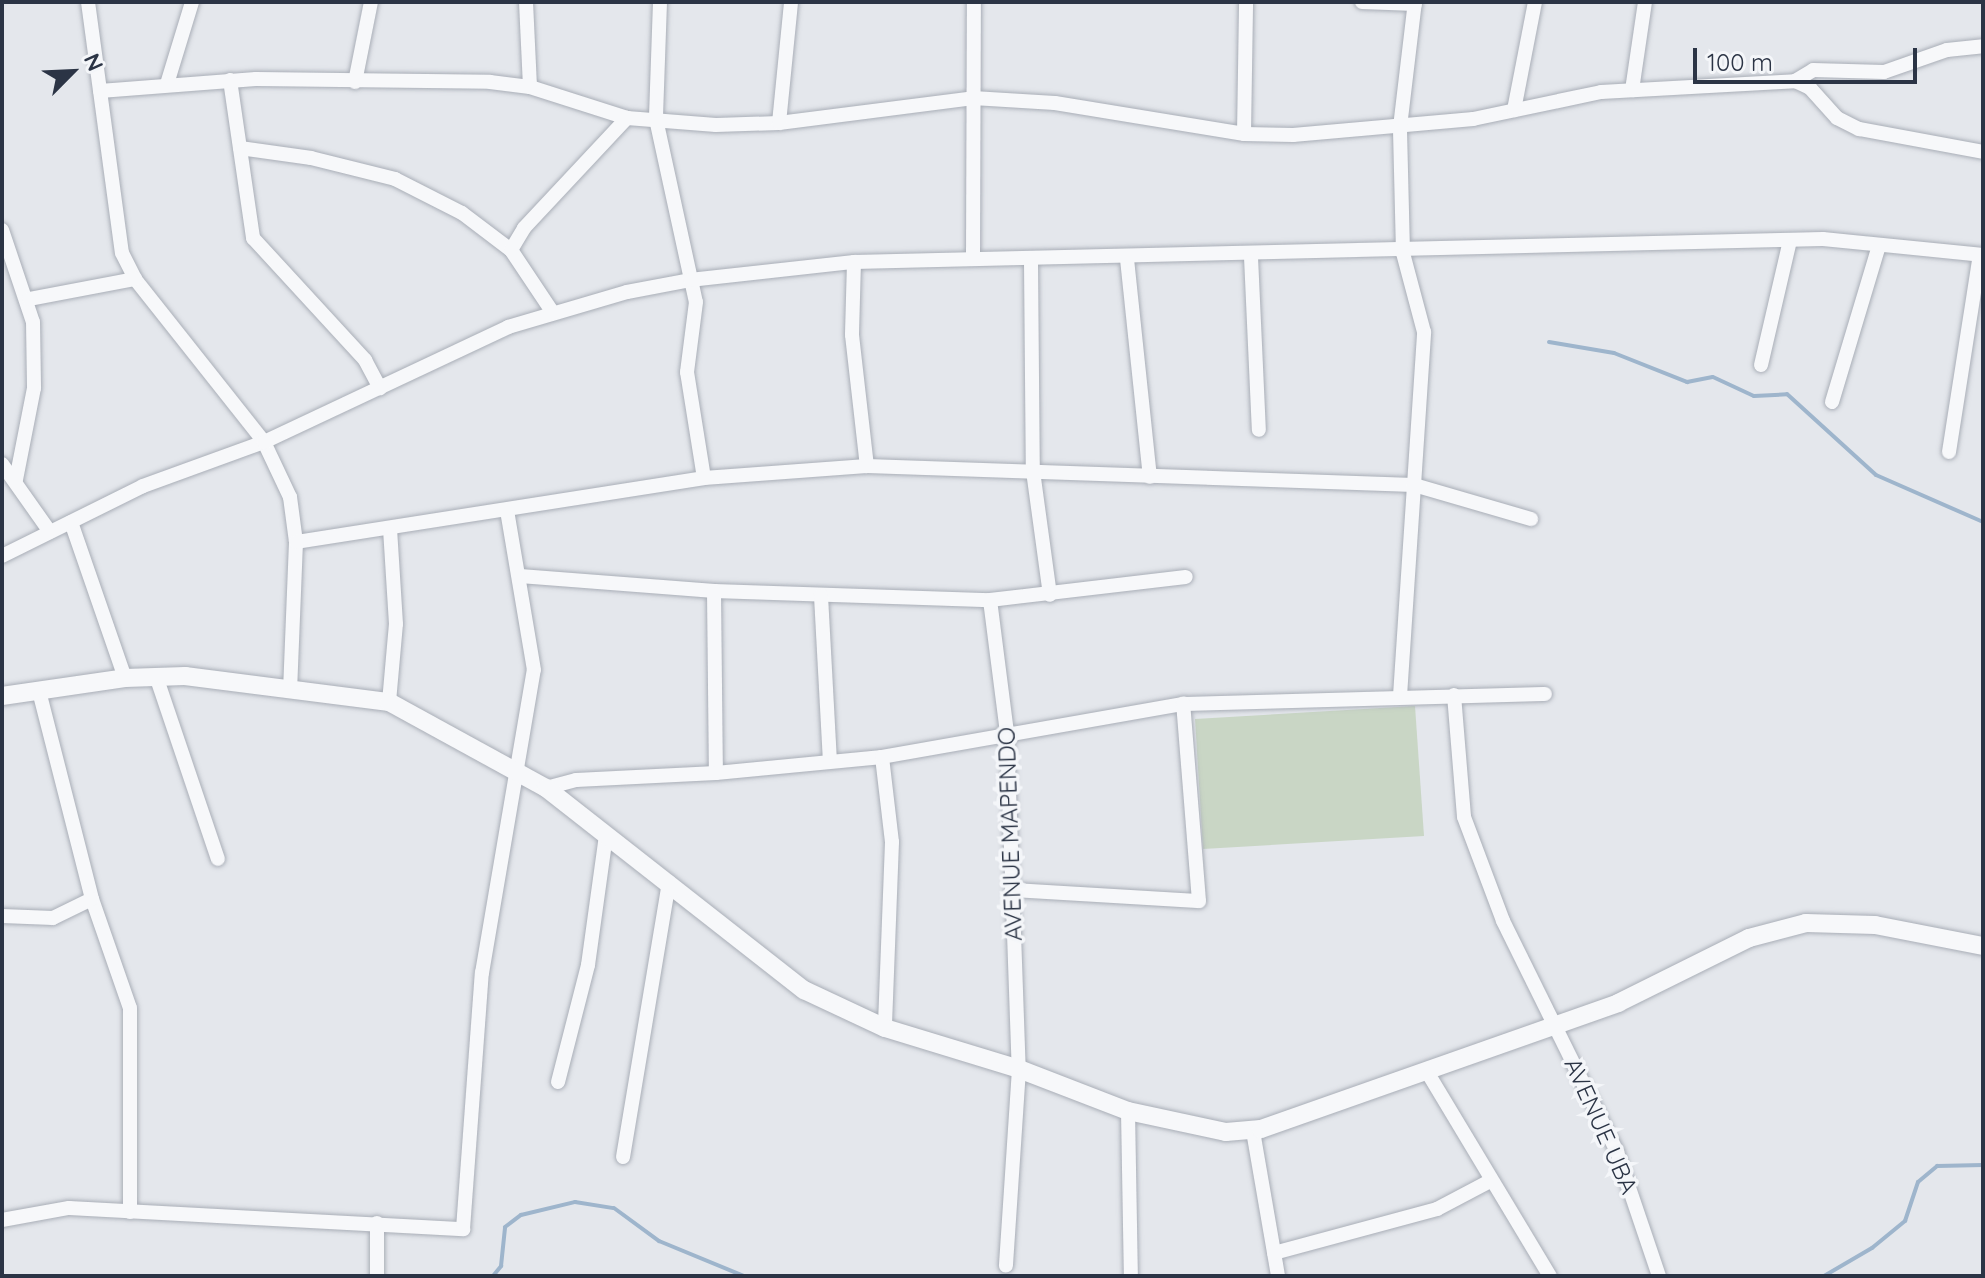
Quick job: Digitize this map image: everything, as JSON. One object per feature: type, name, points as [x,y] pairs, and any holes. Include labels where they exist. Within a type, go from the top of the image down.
[{"type":"street","points":[[88,2],[122,253],[135,279],[264,442],[282,471],[296,542],[290,690]]},
{"type":"street","points":[[167,84],[192,2]]},
{"type":"street","points":[[355,82],[371,2]]},
{"type":"street","points":[[526,2],[530,87]]},
{"type":"street","points":[[660,2],[656,119],[696,302],[687,372],[704,478]]},
{"type":"street","points":[[779,123],[791,2]]},
{"type":"street","points":[[973,259],[974,2]]},
{"type":"street","points":[[1244,134],[1246,2]]},
{"type":"street","points":[[1362,2],[1415,3],[1400,127],[1403,253],[1424,332],[1400,696]]},
{"type":"street","points":[[1514,110],[1535,2]]},
{"type":"street","points":[[1632,90],[1645,2]]},
{"type":"street","points":[[1795,81],[1813,70],[1884,72],[1947,50],[1983,46]]},
{"type":"street","points":[[100,91],[230,80],[490,82],[530,87],[627,118],[779,123],[973,98],[1055,103],[1244,134],[1400,127],[1632,90],[1795,81],[1810,88],[1837,118],[1859,129],[1983,152]]},
{"type":"street","points":[[230,80],[253,238],[365,360],[380,388]]},
{"type":"street","points":[[511,250],[524,228],[627,118]]},
{"type":"street","points":[[240,148],[311,158],[395,179],[462,213],[511,250],[553,313]]},
{"type":"street","points":[[2,230],[29,299],[34,388],[16,480]]},
{"type":"street","points":[[1761,365],[1790,240]]},
{"type":"street","points":[[2,556],[143,486],[264,442],[508,327],[690,280],[854,262],[1251,257],[1790,240],[1982,255],[1949,452]]},
{"type":"street","points":[[1832,402],[1879,245]]},
{"type":"street","points":[[1251,257],[1259,430]]},
{"type":"street","points":[[1127,259],[1150,477]]},
{"type":"street","points":[[854,262],[852,335],[867,466]]},
{"type":"street","points":[[1031,262],[1033,471],[1050,595]]},
{"type":"street","points":[[29,299],[135,279]]},
{"type":"street","points":[[2,464],[50,532]]},
{"type":"street","points":[[296,542],[704,478],[867,466],[1414,485],[1531,519]]},
{"type":"street","points":[[2,1220],[69,1208],[463,1229],[482,973],[534,670],[507,510]]},
{"type":"street","points":[[71,522],[125,678]]},
{"type":"street","points":[[389,702],[396,624],[390,528]]},
{"type":"street","points":[[520,576],[714,591],[990,600],[1186,577]]},
{"type":"street","points":[[714,591],[716,773]]},
{"type":"street","points":[[821,596],[830,761]]},
{"type":"street","name":"AVENUE MAPENDO","points":[[990,600],[1007,733],[1019,1069],[1006,1266]]},
{"type":"street","points":[[156,676],[218,859]]},
{"type":"street","points":[[2,696],[156,676],[389,702],[517,769],[546,788],[804,990],[885,1028],[1019,1069],[1128,1111],[1226,1132],[1253,1131],[1618,1003],[1749,938],[1806,923],[1875,925],[1983,946]]},
{"type":"street","points":[[39,691],[92,899],[130,1008],[130,1212]]},
{"type":"street","points":[[546,788],[576,780],[716,773],[882,757],[1183,704],[1545,694]]},
{"type":"street","name":"AVENUE UBA","points":[[1454,695],[1464,817],[1503,921],[1617,1152],[1659,1276]]},
{"type":"street","points":[[1012,890],[1199,901],[1183,704]]},
{"type":"street","points":[[882,757],[892,842],[885,1028]]},
{"type":"street","points":[[558,1082],[588,965],[606,836]]},
{"type":"street","points":[[623,1157],[669,882]]},
{"type":"street","points":[[2,916],[53,918],[92,899]]},
{"type":"street","points":[[1426,1070],[1490,1181],[1550,1276]]},
{"type":"street","points":[[1128,1111],[1131,1276]]},
{"type":"street","points":[[1253,1131],[1278,1276]]},
{"type":"street","points":[[1274,1253],[1437,1209],[1490,1181]]},
{"type":"street","points":[[377,1223],[377,1276]]},
{"type":"green space","points":[[1415,706],[1424,836],[1203,849],[1195,719]]},
{"type":"waterway","points":[[1549,342],[1614,353],[1687,382],[1713,377],[1754,396],[1787,394],[1876,475],[1983,522]]},
{"type":"waterway","points":[[1824,1276],[1872,1248],[1905,1221],[1918,1182],[1937,1166],[1983,1165]]},
{"type":"waterway","points":[[493,1276],[501,1266],[505,1227],[521,1215],[575,1202],[614,1208],[659,1241],[744,1276]]}]
